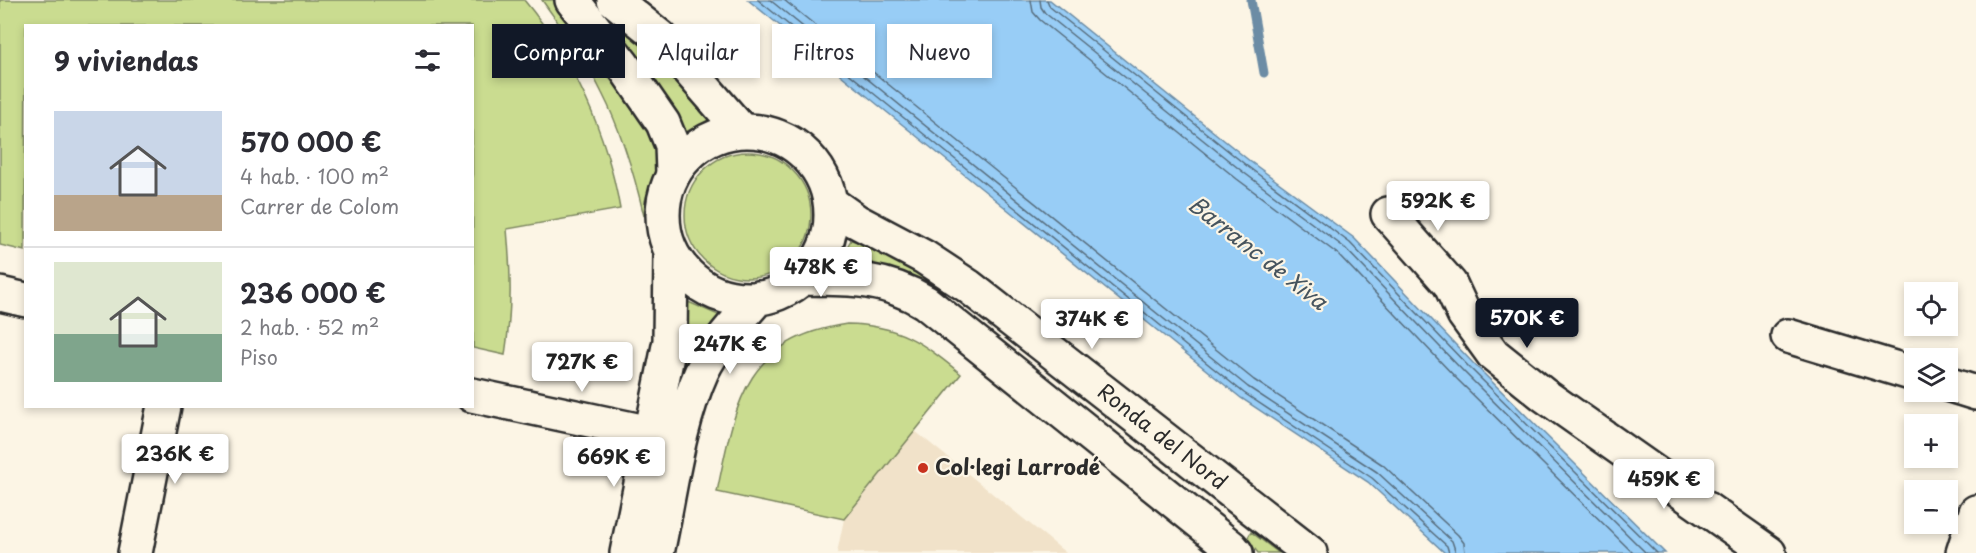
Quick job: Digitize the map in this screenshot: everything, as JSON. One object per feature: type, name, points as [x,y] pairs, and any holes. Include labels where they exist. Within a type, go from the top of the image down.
[{"type":"street","points":[[572,0],[663,123],[672,145],[673,173]]},
{"type":"street","points":[[614,0],[660,38],[741,130]]},
{"type":"street","points":[[741,130],[766,132],[790,142],[810,158],[825,180],[832,204],[831,229],[823,253],[806,278],[776,294],[758,298],[732,298],[707,289],[686,274],[671,253],[664,234],[662,213],[665,192],[673,173],[690,151],[714,137],[741,130]]},
{"type":"street","name":"Ronda del Nord","points":[[832,204],[856,221],[924,257],[968,286],[1310,553]]},
{"type":"street","points":[[1388,214],[1450,284],[1464,314],[1494,354],[1544,395],[1769,553]]},
{"type":"street","points":[[657,553],[666,437],[671,253]]},
{"type":"street","name":"Ronda del Nord","points":[[806,278],[868,280],[893,286],[925,302],[1236,553]]},
{"type":"street","points":[[0,294],[24,300]]},
{"type":"street","points":[[627,553],[666,437],[692,399],[703,370],[718,345],[758,298]]},
{"type":"street","points":[[1788,336],[1904,371]]},
{"type":"street","points":[[1958,387],[1976,393]]},
{"type":"street","points":[[474,395],[666,437]]},
{"type":"street","points":[[135,553],[164,408]]},
{"type":"street","points":[[1963,553],[1976,512]]},
{"type":"shaded area","name":"Col·legi Larrodé","points":[[915,431],[1066,553],[837,553],[844,519]]},
{"type":"green space","points":[[0,0],[524,0],[543,24],[492,24],[492,78],[576,78],[607,153],[620,209],[507,229],[510,292],[505,355],[474,348],[474,24],[24,24],[24,251],[0,245]]},
{"type":"green space","points":[[542,0],[559,0],[577,24],[559,24]]},
{"type":"green space","points":[[585,0],[600,0],[637,30],[637,72],[625,55],[625,24],[602,24]]},
{"type":"green space","points":[[594,78],[618,78],[635,101],[660,157],[645,201],[644,216],[627,153]]},
{"type":"green space","points":[[641,78],[681,78],[714,117],[682,134]]},
{"type":"green space","points":[[748,152],[772,157],[792,171],[806,191],[811,215],[806,239],[792,259],[772,273],[748,278],[724,273],[704,259],[690,239],[685,215],[690,191],[704,171],[724,157]]},
{"type":"green space","points":[[851,240],[866,244],[928,278],[924,285],[844,265],[843,254]]},
{"type":"green space","points":[[686,301],[723,317],[680,381],[678,380]]},
{"type":"green space","points":[[847,324],[881,328],[909,337],[922,344],[961,374],[844,519],[717,492],[730,431],[739,405],[750,381],[765,361],[786,344],[813,332]]},
{"type":"green space","points":[[1251,532],[1279,553],[1258,553],[1247,539]]},
{"type":"water","name":"Barranc de Xiva","points":[[748,0],[1050,0],[1251,162],[1354,238],[1473,363],[1665,553],[1445,553],[1368,482],[1241,398],[845,78],[875,78],[875,24],[778,24]]},
{"type":"waterway","points":[[1251,0],[1264,73]]},
{"type":"place","name":"Col·legi Larrodé","points":[[923,468]]}]
